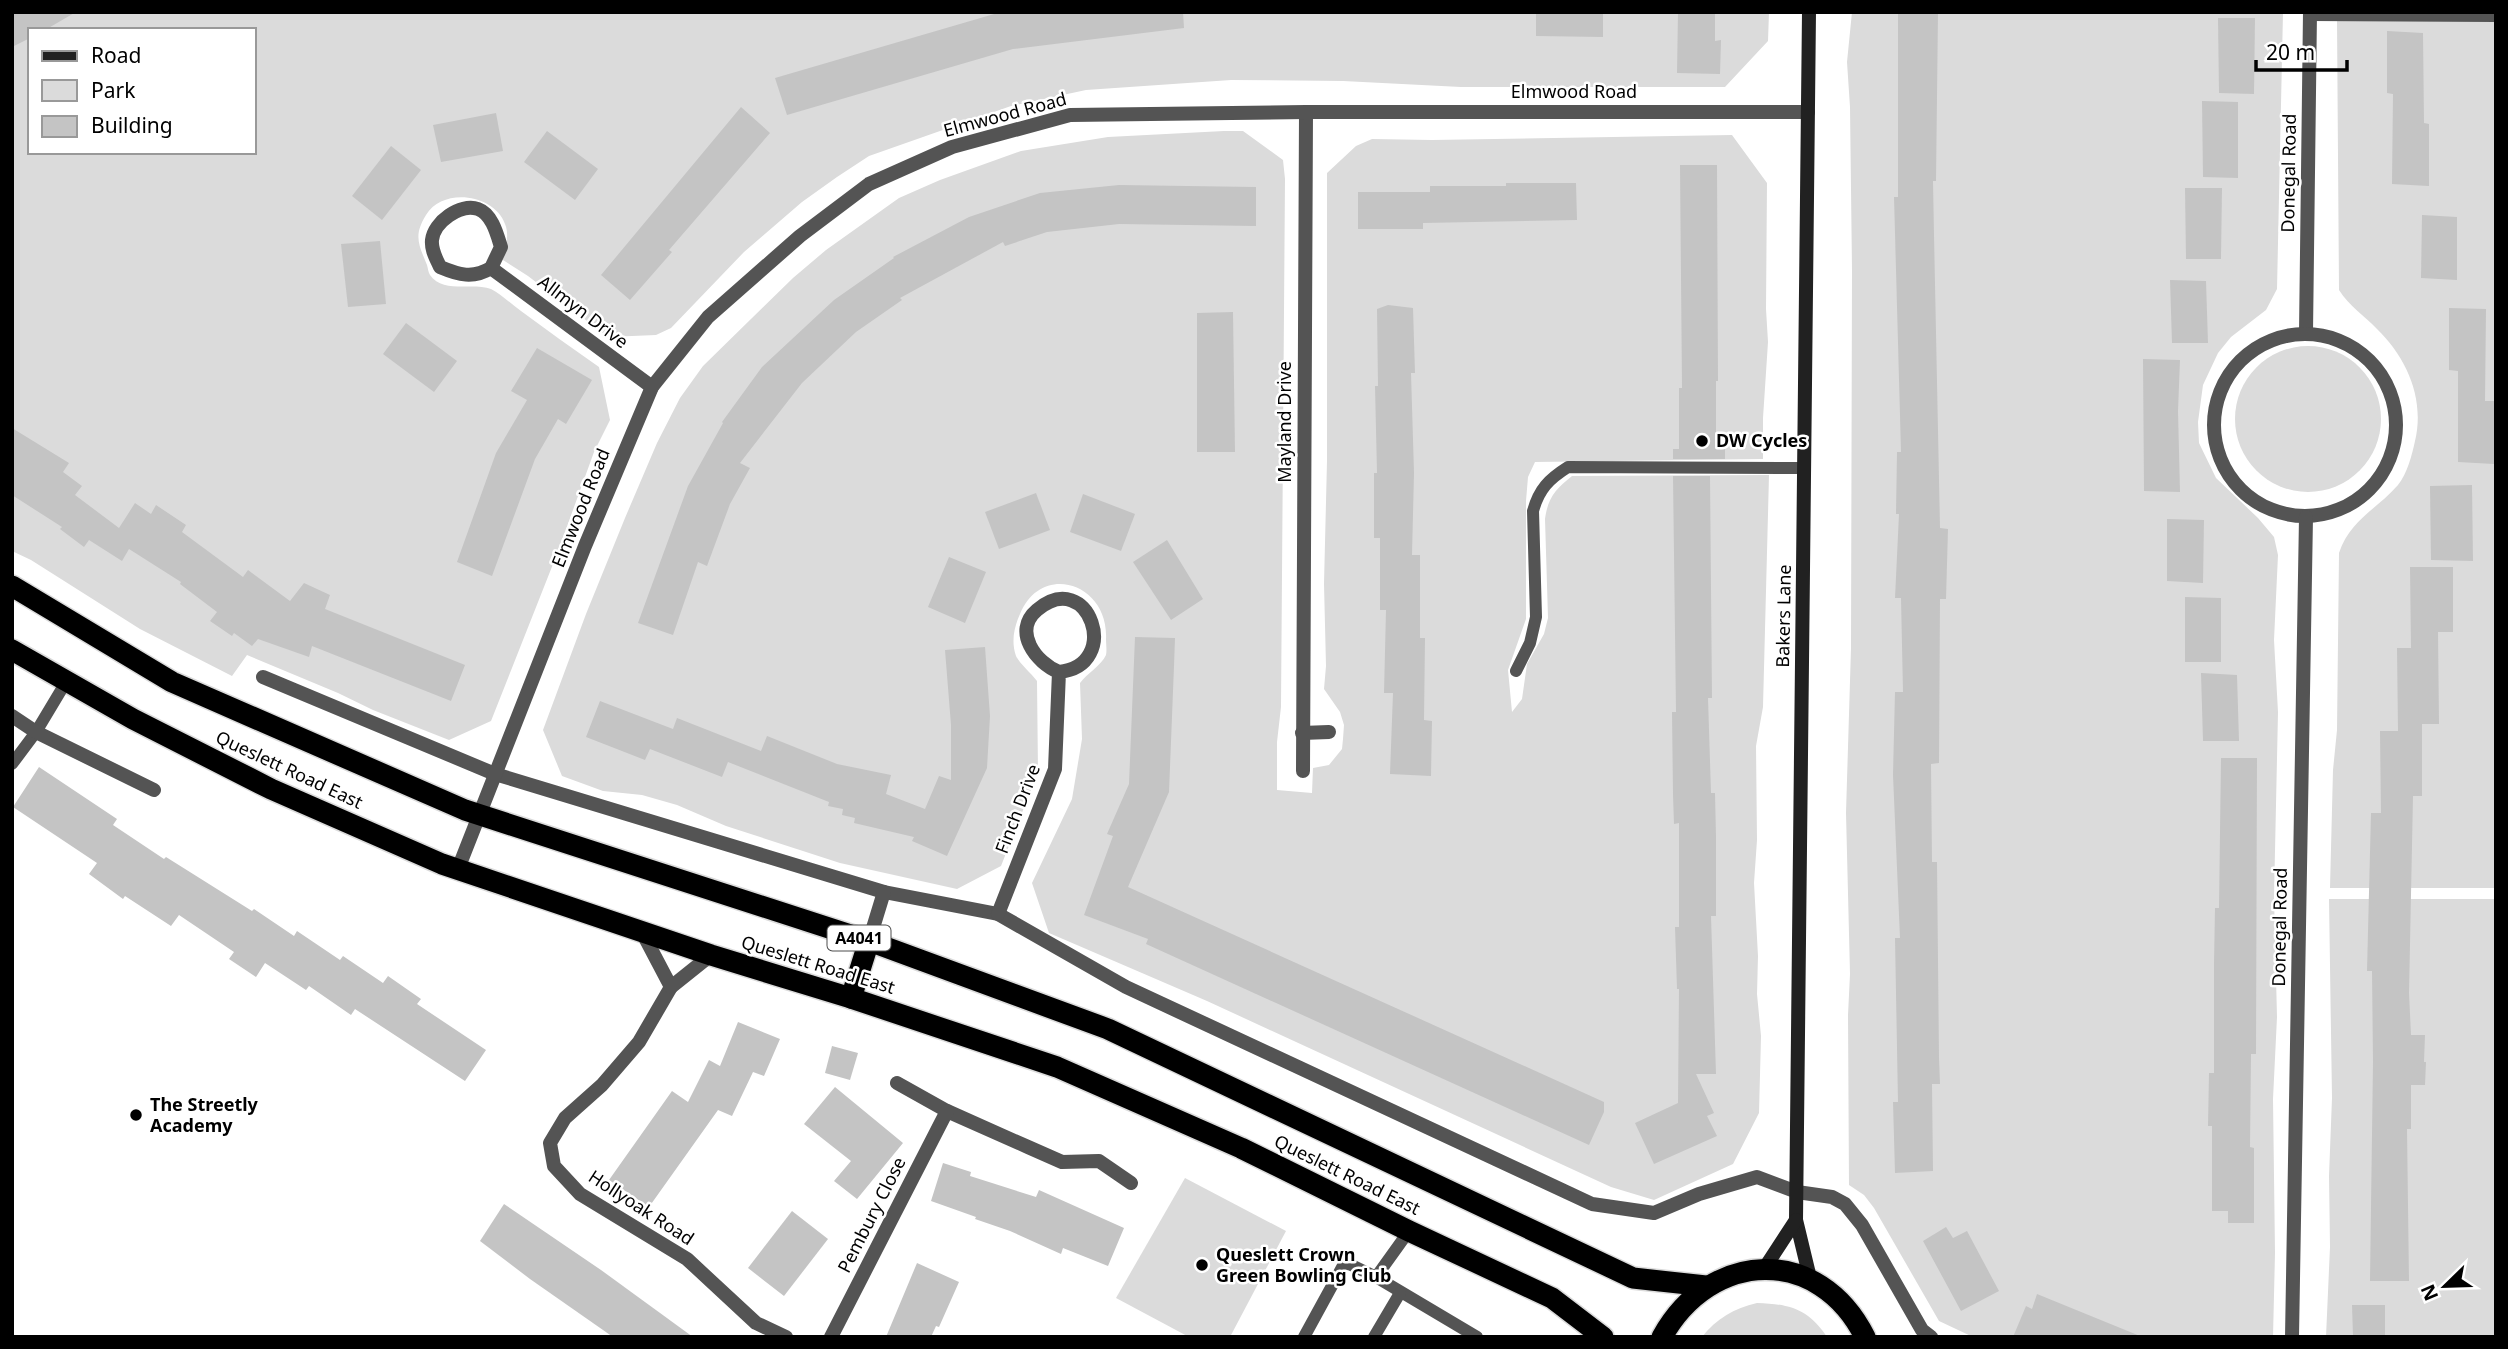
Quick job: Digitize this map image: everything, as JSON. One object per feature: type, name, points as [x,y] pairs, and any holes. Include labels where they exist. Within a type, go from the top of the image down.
[{"type":"highway","name":"Queslett Road East","points":[[12,586],[172,681],[480,814],[869,941],[1108,1029],[1633,1278],[1706,1286]]},
{"type":"highway","name":"Queslett Road East","points":[[12,650],[66,682],[271,789],[458,869],[711,955],[852,998],[1057,1067],[1241,1148],[1552,1298],[1603,1337]]},
{"type":"highway","points":[[852,998],[869,941]]},
{"type":"highway","points":[[1662,1337],[1683,1305],[1706,1286],[1722,1278],[1764,1269],[1811,1278],[1849,1309],[1865,1337]]},
{"type":"street","name":"Bakers Lane","points":[[1809,12],[1796,1220],[1811,1278]]},
{"type":"street","name":"Donegal Road","points":[[2306,333],[2310,14]]},
{"type":"street","name":"Mayland Drive","points":[[1303,771],[1306,112]]},
{"type":"street","name":"Elmwood Road","points":[[458,869],[652,387],[708,317],[800,236],[869,184],[952,147],[1070,115],[1808,112]]},
{"type":"street","points":[[463,209],[478,209],[489,218],[500,247],[491,268],[478,276],[456,274],[440,267],[433,252],[432,238],[439,224],[463,209]]},
{"type":"street","name":"Allmyn Drive","points":[[491,268],[652,387]]},
{"type":"street","points":[[2306,333],[2344,342],[2368,359],[2384,378],[2395,407],[2396,441],[2387,467],[2367,493],[2346,508],[2306,517],[2264,508],[2232,480],[2218,453],[2214,422],[2217,402],[2228,376],[2244,357],[2274,339],[2306,333]]},
{"type":"street","name":"Donegal Road","points":[[2292,1337],[2306,517]]},
{"type":"street","points":[[1062,598],[1075,601],[1086,610],[1094,624],[1095,642],[1081,666],[1072,671],[1059,672],[1047,667],[1032,651],[1026,632],[1034,613],[1048,602],[1062,598]]},
{"type":"street","name":"Finch Drive","points":[[998,914],[1055,769],[1059,672]]},
{"type":"street","points":[[263,677],[495,774],[884,892],[998,914],[1126,987],[1592,1204],[1654,1213],[1699,1194],[1756,1177],[1797,1192],[1832,1197],[1845,1203],[1862,1225],[1922,1330],[1930,1337]]},
{"type":"street","points":[[12,716],[36,732],[154,790]]},
{"type":"street","points":[[1302,733],[1329,732]]},
{"type":"street","points":[[869,941],[884,892]]},
{"type":"street","points":[[642,932],[671,988]]},
{"type":"street","name":"Hollyoak Road","points":[[711,955],[671,988],[639,1042],[602,1085],[565,1118],[550,1143],[554,1166],[580,1194],[687,1259],[756,1323],[786,1337]]},
{"type":"street","points":[[897,1083],[947,1111],[1062,1162],[1099,1161],[1131,1183]]},
{"type":"street","name":"Pembury Close","points":[[831,1337],[947,1111]]},
{"type":"street","points":[[1764,1269],[1796,1220]]},
{"type":"lane","points":[[2310,14],[2496,16]]},
{"type":"lane","points":[[1516,671],[1530,643],[1536,617],[1533,511],[1538,495],[1550,478],[1568,467],[1805,468]]},
{"type":"lane","points":[[12,764],[36,732],[66,682]]},
{"type":"lane","points":[[1376,1277],[1409,1231]]},
{"type":"lane","points":[[1304,1337],[1345,1262],[1376,1277],[1477,1337]]},
{"type":"lane","points":[[1374,1337],[1400,1293]]},
{"type":"green space","points":[[12,12],[1769,12],[1768,41],[1725,87],[1461,87],[1343,81],[1231,80],[1086,90],[1011,106],[869,156],[802,202],[744,252],[671,328],[656,335],[608,337],[503,260],[507,242],[506,228],[499,214],[490,206],[468,198],[444,200],[426,215],[418,235],[430,275],[436,281],[450,286],[491,289],[599,367],[610,420],[594,452],[491,721],[449,740],[247,655],[232,676],[140,629],[31,560],[12,551]]},
{"type":"green space","points":[[1852,12],[2283,12],[2277,289],[2266,310],[2231,337],[2218,353],[2203,385],[2198,422],[2199,443],[2216,478],[2274,537],[2278,555],[2274,640],[2278,712],[2274,897],[2277,1017],[2273,1099],[2273,1337],[1973,1337],[1939,1321],[1874,1208],[1864,1195],[1849,1185],[1850,974],[1846,813],[1851,648],[1852,270],[1847,62]]},
{"type":"green space","points":[[2337,20],[2496,21],[2496,888],[2330,888],[2333,770],[2337,730],[2339,553],[2350,532],[2401,481],[2411,458],[2418,410],[2411,380],[2397,353],[2388,340],[2339,290]]},
{"type":"green space","points":[[1243,131],[1283,160],[1285,179],[1281,707],[1277,742],[1277,790],[1312,793],[1313,768],[1329,765],[1342,749],[1343,739],[1344,725],[1340,712],[1324,689],[1327,173],[1356,146],[1372,139],[1732,135],[1767,183],[1768,342],[1763,459],[1535,462],[1528,477],[1526,619],[1508,670],[1512,712],[1522,699],[1527,664],[1544,634],[1548,618],[1545,519],[1551,499],[1561,485],[1572,476],[1769,475],[1763,707],[1756,746],[1757,840],[1754,883],[1761,1036],[1759,1113],[1733,1164],[1654,1200],[1611,1187],[1207,1001],[1049,933],[1032,883],[1072,799],[1082,739],[1080,683],[1106,655],[1104,620],[1097,604],[1086,593],[1072,586],[1058,584],[1043,588],[1030,598],[1018,619],[1013,640],[1014,651],[1037,681],[1038,772],[1001,866],[957,889],[840,863],[726,826],[677,805],[642,795],[603,791],[562,776],[543,730],[625,518],[657,443],[680,398],[703,366],[793,278],[826,250],[899,198],[1021,151],[1108,137]]},
{"type":"green space","points":[[2308,346],[2336,352],[2360,367],[2375,391],[2381,419],[2375,447],[2360,471],[2336,486],[2308,492],[2280,486],[2256,471],[2241,447],[2235,419],[2241,391],[2256,367],[2280,352]]},
{"type":"green space","points":[[2329,899],[2496,899],[2496,1337],[2326,1337],[2332,1098]]},
{"type":"green space","name":"Queslett Crown Green Bowling Club","points":[[1185,1178],[1286,1231],[1230,1337],[1189,1337],[1116,1298]]},
{"type":"green space","points":[[1757,1303],[1797,1310],[1813,1320],[1827,1337],[1702,1337],[1726,1315]]},
{"type":"building","points":[[12,12],[76,12],[48,28],[28,28],[28,39],[12,47]]},
{"type":"building","points":[[1001,12],[1183,12],[1184,28],[1013,49],[787,115],[775,78]]},
{"type":"building","points":[[1536,12],[1603,12],[1603,37],[1536,36]]},
{"type":"building","points":[[1678,12],[1715,12],[1715,41],[1721,40],[1720,74],[1677,73]]},
{"type":"building","points":[[1898,12],[1938,12],[1934,235],[1940,528],[1948,529],[1946,599],[1940,599],[1939,763],[1931,764],[1932,862],[1937,862],[1940,1084],[1932,1084],[1933,1171],[1895,1173],[1893,1102],[1898,1102],[1895,938],[1900,938],[1893,775],[1895,692],[1903,692],[1901,598],[1895,598],[1899,514],[1896,514],[1897,452],[1901,452],[1894,197],[1898,197]]},
{"type":"building","points":[[2218,18],[2255,18],[2254,94],[2219,93]]},
{"type":"building","points":[[2387,31],[2423,33],[2424,123],[2429,124],[2429,186],[2392,184],[2393,94],[2387,93]]},
{"type":"building","points":[[2202,101],[2238,102],[2238,178],[2203,177]]},
{"type":"building","points":[[741,107],[770,133],[669,250],[672,252],[630,300],[601,275]]},
{"type":"building","points":[[496,113],[503,151],[441,162],[433,125]]},
{"type":"building","points":[[547,131],[598,169],[575,200],[524,162]]},
{"type":"building","points":[[391,146],[421,170],[382,220],[352,196]]},
{"type":"building","points":[[1680,165],[1717,165],[1716,434],[1725,434],[1725,459],[1673,459],[1673,449],[1679,449],[1679,388],[1682,388]]},
{"type":"building","points":[[1506,183],[1576,183],[1577,220],[1423,223],[1423,229],[1358,229],[1358,192],[1430,192],[1430,186],[1506,186]]},
{"type":"building","points":[[1119,185],[1256,187],[1256,226],[1119,224],[1047,232],[1005,246],[1003,242],[900,298],[902,300],[856,332],[802,383],[740,463],[750,468],[730,504],[707,566],[698,562],[673,635],[638,623],[688,486],[722,422],[762,367],[834,300],[893,257],[969,217],[1040,193]]},
{"type":"building","points":[[2185,188],[2222,188],[2221,259],[2186,259]]},
{"type":"building","points":[[2422,215],[2457,217],[2457,280],[2421,278]]},
{"type":"building","points":[[380,241],[386,304],[348,307],[341,244]]},
{"type":"building","points":[[2170,280],[2206,281],[2208,343],[2172,343]]},
{"type":"building","points":[[1388,305],[1413,308],[1415,373],[1411,373],[1414,473],[1412,555],[1420,555],[1420,638],[1425,638],[1424,720],[1432,721],[1431,776],[1390,774],[1393,693],[1384,693],[1386,610],[1380,610],[1380,538],[1374,538],[1374,473],[1377,473],[1377,309]]},
{"type":"building","points":[[2449,308],[2486,309],[2485,401],[2494,401],[2494,464],[2458,462],[2458,371],[2449,370]]},
{"type":"building","points":[[1233,312],[1235,452],[1197,452],[1197,313]]},
{"type":"building","points":[[406,323],[457,361],[434,392],[383,354]]},
{"type":"building","points":[[537,348],[592,380],[566,424],[558,419],[535,459],[492,576],[457,562],[496,453],[527,400],[511,391]]},
{"type":"building","points":[[2143,359],[2180,360],[2180,492],[2144,491]]},
{"type":"building","points":[[12,428],[69,463],[63,472],[82,486],[75,495],[119,528],[135,503],[151,514],[156,505],[186,525],[182,532],[243,577],[248,570],[290,601],[304,583],[330,595],[325,609],[465,665],[451,701],[312,646],[309,657],[258,639],[252,646],[210,621],[217,612],[180,584],[181,582],[129,549],[122,561],[89,540],[84,547],[60,529],[62,527],[12,495]]},
{"type":"building","points":[[1673,476],[1710,476],[1712,698],[1708,698],[1711,793],[1715,793],[1716,837],[1716,916],[1711,916],[1716,1074],[1696,1074],[1714,1113],[1707,1116],[1717,1136],[1654,1164],[1635,1123],[1678,1103],[1679,989],[1675,927],[1679,927],[1679,823],[1674,824],[1673,794],[1672,712],[1676,712]]},
{"type":"building","points":[[2472,485],[2473,561],[2431,560],[2430,486]]},
{"type":"building","points":[[1036,493],[1050,530],[999,549],[985,512]]},
{"type":"building","points":[[1083,494],[1135,514],[1121,551],[1070,532]]},
{"type":"building","points":[[2167,519],[2204,520],[2203,583],[2167,581]]},
{"type":"building","points":[[1167,540],[1203,599],[1171,620],[1133,562]]},
{"type":"building","points":[[949,557],[986,572],[965,623],[928,607]]},
{"type":"building","points":[[2410,567],[2453,567],[2453,632],[2438,632],[2439,724],[2422,724],[2422,796],[2413,796],[2409,993],[2411,1035],[2425,1035],[2426,1062],[2425,1085],[2411,1085],[2411,1129],[2407,1129],[2409,1281],[2370,1281],[2373,1062],[2372,971],[2367,971],[2371,813],[2381,813],[2380,731],[2398,731],[2397,648],[2411,648]]},
{"type":"building","points":[[2185,597],[2221,598],[2221,662],[2185,662]]},
{"type":"building","points":[[1135,637],[1175,638],[1169,792],[1128,887],[1604,1102],[1604,1112],[1589,1145],[1146,944],[1148,939],[1084,915],[1113,836],[1107,834],[1129,784]]},
{"type":"building","points":[[985,647],[990,716],[987,768],[947,856],[912,841],[914,837],[854,823],[855,818],[842,815],[843,809],[828,806],[829,802],[728,762],[722,777],[650,749],[645,760],[586,737],[600,701],[673,729],[677,718],[761,751],[767,736],[837,764],[891,775],[886,794],[925,809],[939,776],[951,780],[951,725],[945,650]]},
{"type":"building","points":[[2201,673],[2237,675],[2239,741],[2203,741]]},
{"type":"building","points":[[2221,758],[2257,758],[2256,1054],[2251,1054],[2250,1147],[2254,1148],[2254,1223],[2228,1223],[2228,1211],[2212,1211],[2212,1126],[2208,1126],[2209,1073],[2214,1073],[2215,908],[2219,908]]},
{"type":"building","points":[[39,767],[117,819],[113,825],[164,859],[166,857],[252,911],[254,909],[294,936],[297,931],[340,960],[343,956],[383,983],[388,976],[421,999],[417,1004],[486,1050],[465,1081],[355,1009],[351,1015],[309,986],[306,990],[265,963],[256,977],[229,959],[234,952],[179,915],[171,926],[125,896],[123,899],[89,874],[97,863],[13,807]]},
{"type":"building","points":[[738,1022],[780,1039],[764,1076],[753,1072],[732,1116],[718,1110],[649,1207],[609,1180],[672,1091],[688,1102],[709,1060],[720,1066]]},
{"type":"building","points":[[832,1046],[858,1053],[850,1080],[825,1073]]},
{"type":"building","points":[[835,1087],[903,1143],[857,1199],[834,1181],[851,1161],[804,1124]]},
{"type":"building","points":[[943,1163],[971,1172],[970,1176],[1036,1197],[1039,1190],[1124,1228],[1108,1266],[1063,1248],[1061,1254],[975,1219],[976,1217],[931,1201]]},
{"type":"building","points":[[504,1204],[693,1337],[613,1337],[530,1279],[480,1241]]},
{"type":"building","points":[[792,1211],[828,1239],[784,1296],[748,1268]]},
{"type":"building","points":[[1946,1227],[1953,1238],[1967,1231],[1999,1291],[1961,1311],[1923,1241]]},
{"type":"building","points":[[917,1263],[959,1282],[939,1327],[936,1326],[931,1337],[886,1337]]},
{"type":"building","points":[[2037,1294],[2140,1337],[2013,1337],[2026,1306],[2032,1309]]},
{"type":"building","points":[[2352,1305],[2385,1305],[2385,1337],[2353,1337]]},
{"type":"place","name":"DW Cycles","points":[[1702,441]]},
{"type":"place","name":"The Streetly Academy","points":[[136,1115]]},
{"type":"place","name":"Queslett Crown Green Bowling Club","points":[[1202,1265]]}]
